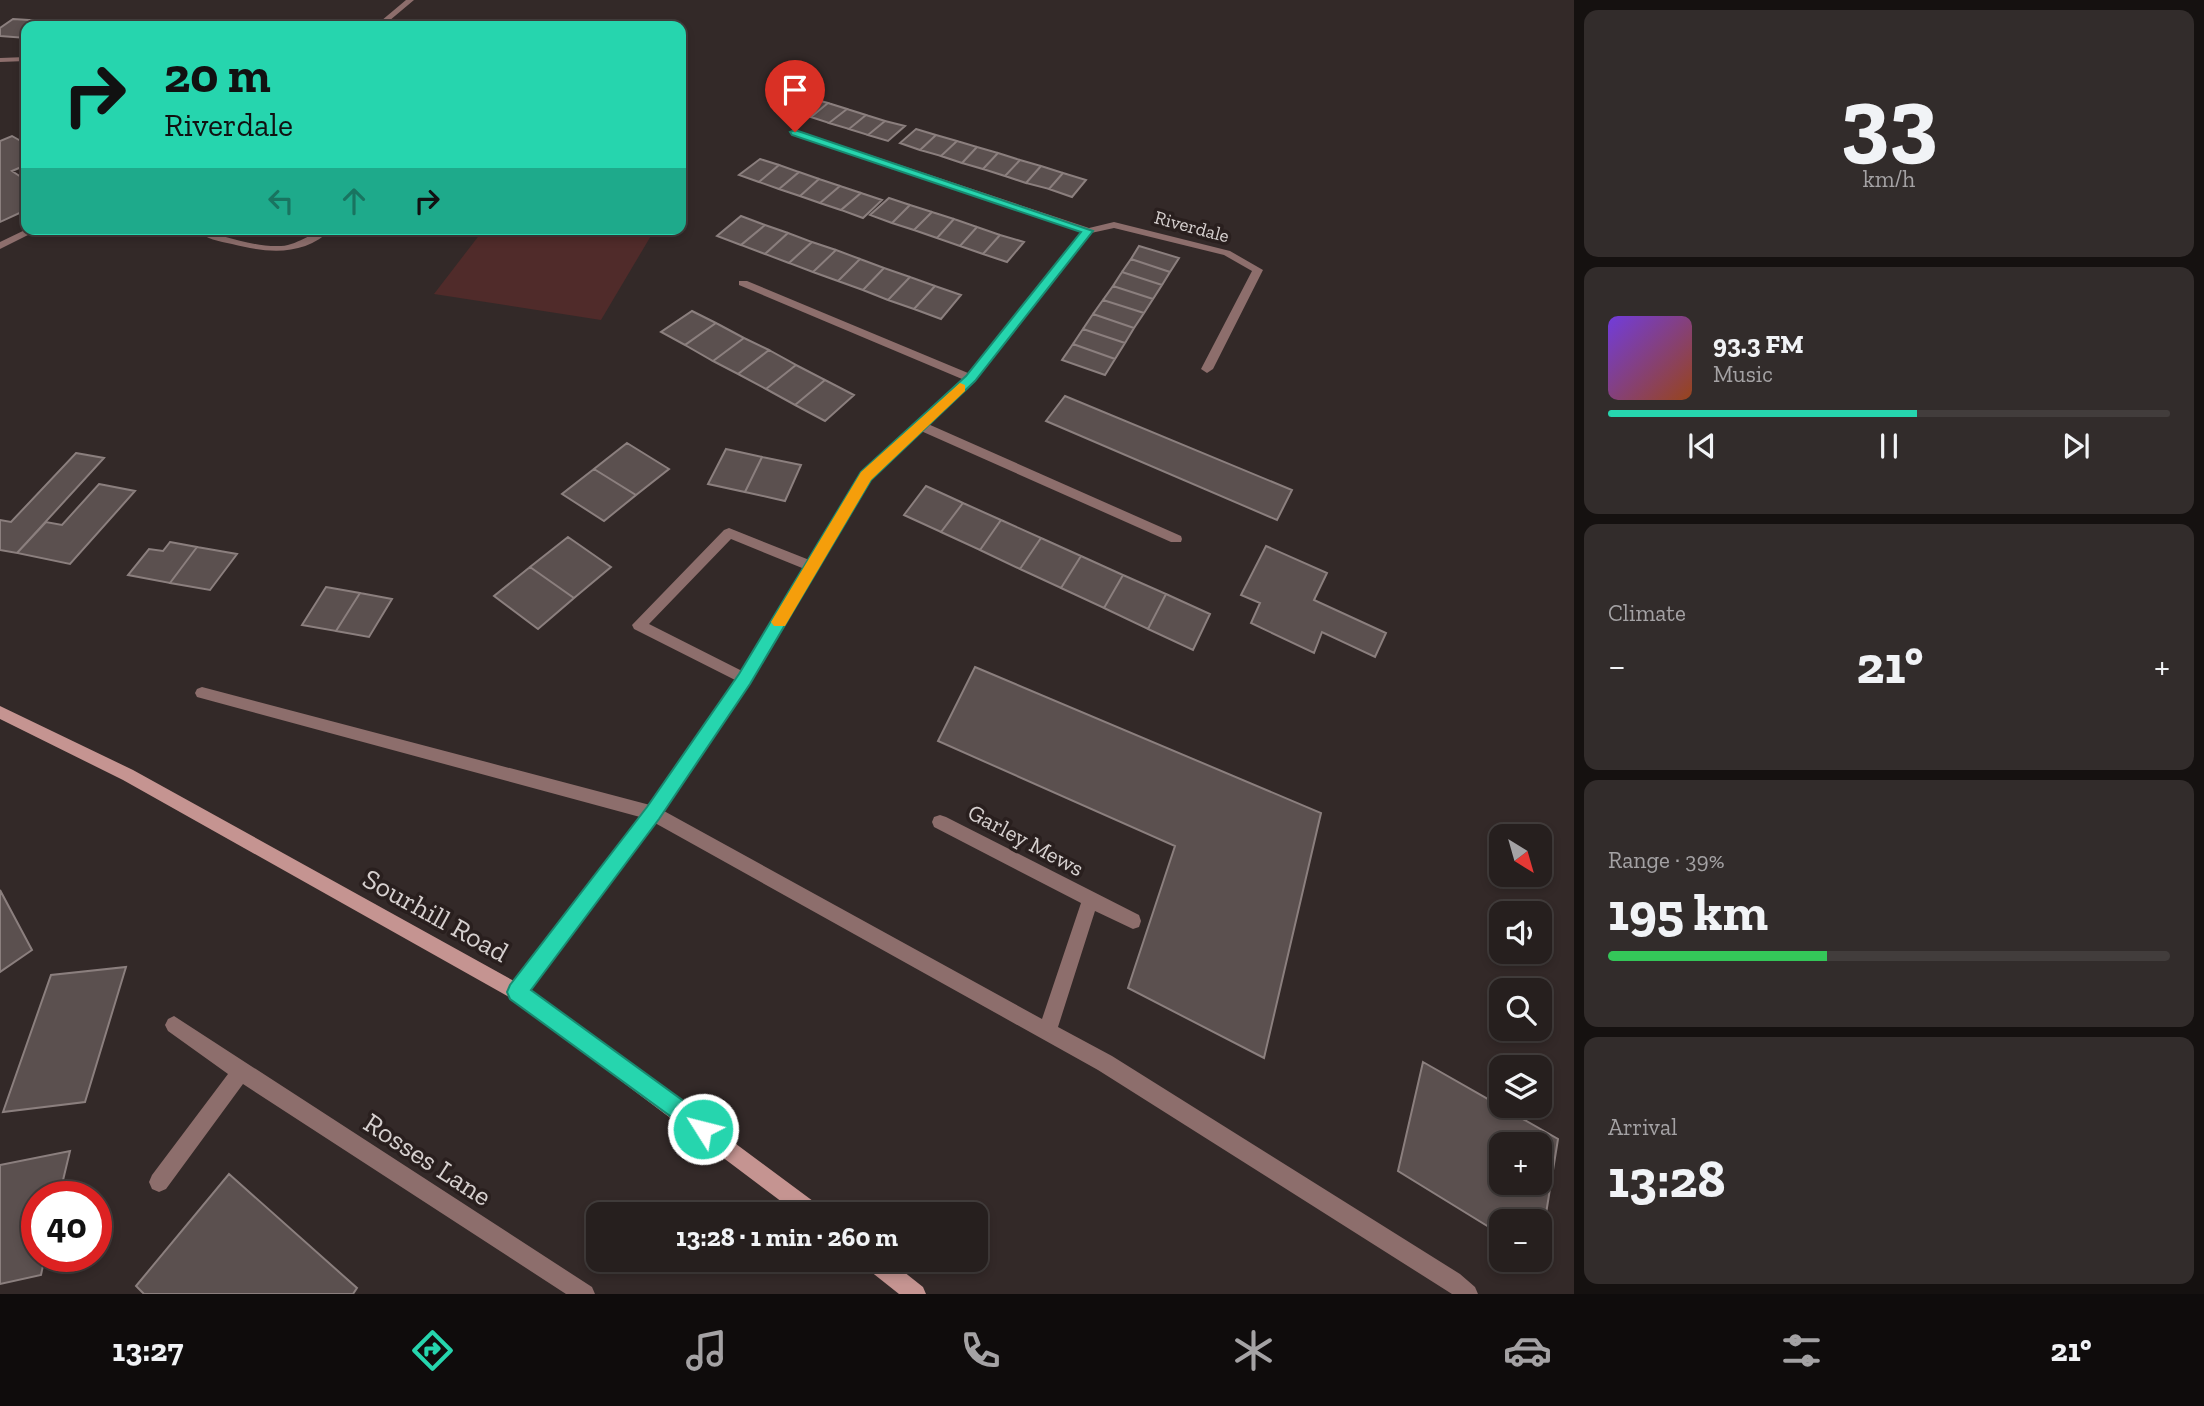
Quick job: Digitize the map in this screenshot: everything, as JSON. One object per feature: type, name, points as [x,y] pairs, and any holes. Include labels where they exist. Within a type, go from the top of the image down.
[{"type":"street","points":[[385,21],[410,0]]},
{"type":"street","points":[[0,60],[21,59]]},
{"type":"street","name":"Riverdale","points":[[795,132],[1088,231],[1114,225],[1227,253],[1258,270],[1207,369]]},
{"type":"street","points":[[517,992],[653,813],[745,679],[866,476],[970,379],[1088,231]]},
{"type":"street","points":[[0,246],[23,235]]},
{"type":"street","points":[[209,235],[275,251],[306,244],[319,235]]},
{"type":"street","points":[[743,283],[970,379]]},
{"type":"street","points":[[919,425],[1176,539]]},
{"type":"street","points":[[745,679],[639,625],[729,533],[812,567]]},
{"type":"street","points":[[202,693],[653,813],[1105,1063],[1453,1281],[1468,1294]]},
{"type":"street","name":"Sourhill Road","points":[[0,712],[128,775],[517,992],[798,1202]]},
{"type":"street","name":"Garley Mews","points":[[940,822],[1133,921]]},
{"type":"street","name":"Garley Mews","points":[[1047,1032],[1090,901]]},
{"type":"street","name":"Rosses Lane","points":[[174,1025],[241,1072],[585,1294]]},
{"type":"street","points":[[159,1182],[241,1072]]},
{"type":"street","points":[[888,1272],[916,1294]]},
{"type":"shaded area","points":[[479,235],[651,235],[601,320],[434,294]]},
{"type":"building","points":[[13,19],[46,21],[21,21],[21,38],[0,36],[0,28]]},
{"type":"building","points":[[791,92],[810,98],[792,111],[774,106]]},
{"type":"building","points":[[810,98],[828,103],[811,117],[792,111]]},
{"type":"building","points":[[828,103],[847,109],[829,123],[811,117]]},
{"type":"building","points":[[847,109],[866,115],[849,129],[829,123]]},
{"type":"building","points":[[866,115],[885,121],[868,135],[849,129]]},
{"type":"building","points":[[885,121],[905,126],[888,141],[868,135]]},
{"type":"building","points":[[916,129],[936,135],[920,150],[900,143]]},
{"type":"building","points":[[936,135],[957,141],[941,156],[920,150]]},
{"type":"building","points":[[12,136],[21,141],[21,167],[12,171],[21,177],[21,212],[0,222],[0,141]]},
{"type":"building","points":[[957,141],[977,147],[962,163],[941,156]]},
{"type":"building","points":[[977,147],[998,153],[983,169],[962,163]]},
{"type":"building","points":[[998,153],[1020,160],[1005,176],[983,169]]},
{"type":"building","points":[[760,159],[779,165],[759,182],[739,175]]},
{"type":"building","points":[[1020,160],[1041,166],[1026,183],[1005,176]]},
{"type":"building","points":[[779,165],[799,172],[779,189],[759,182]]},
{"type":"building","points":[[1041,166],[1063,173],[1049,189],[1026,183]]},
{"type":"building","points":[[799,172],[819,179],[800,196],[779,189]]},
{"type":"building","points":[[1063,173],[1086,180],[1072,197],[1049,189]]},
{"type":"building","points":[[819,179],[840,186],[820,203],[800,196]]},
{"type":"building","points":[[840,186],[861,193],[841,210],[820,203]]},
{"type":"building","points":[[861,193],[882,200],[863,218],[841,210]]},
{"type":"building","points":[[889,198],[910,205],[892,223],[870,215]]},
{"type":"building","points":[[910,205],[932,212],[914,230],[892,223]]},
{"type":"building","points":[[932,212],[954,219],[937,238],[914,230]]},
{"type":"building","points":[[741,216],[765,225],[741,245],[717,236]]},
{"type":"building","points":[[954,219],[977,227],[960,246],[937,238]]},
{"type":"building","points":[[765,225],[788,233],[765,254],[741,245]]},
{"type":"building","points":[[977,227],[1000,235],[983,254],[960,246]]},
{"type":"building","points":[[788,233],[812,242],[789,263],[765,254]]},
{"type":"building","points":[[1000,235],[1024,242],[1007,262],[983,254]]},
{"type":"building","points":[[812,242],[836,250],[813,272],[789,263]]},
{"type":"building","points":[[1139,246],[1179,258],[1170,272],[1131,259]]},
{"type":"building","points":[[836,250],[860,259],[838,281],[813,272]]},
{"type":"building","points":[[860,259],[884,268],[863,290],[838,281]]},
{"type":"building","points":[[1131,259],[1170,272],[1162,285],[1122,272]]},
{"type":"building","points":[[884,268],[910,277],[888,300],[863,290]]},
{"type":"building","points":[[1122,272],[1162,285],[1153,299],[1113,286]]},
{"type":"building","points":[[910,277],[935,286],[914,309],[888,300]]},
{"type":"building","points":[[935,286],[961,295],[941,319],[914,309]]},
{"type":"building","points":[[1113,286],[1153,299],[1144,313],[1103,300]]},
{"type":"building","points":[[1103,300],[1144,313],[1134,328],[1093,314]]},
{"type":"building","points":[[692,311],[716,323],[685,345],[661,332]]},
{"type":"building","points":[[1093,314],[1134,328],[1125,343],[1083,329]]},
{"type":"building","points":[[716,323],[744,338],[713,361],[685,345]]},
{"type":"building","points":[[1083,329],[1125,343],[1115,359],[1073,344]]},
{"type":"building","points":[[744,338],[769,350],[738,374],[713,361]]},
{"type":"building","points":[[1073,344],[1115,359],[1105,375],[1062,360]]},
{"type":"building","points":[[769,350],[796,365],[766,389],[738,374]]},
{"type":"building","points":[[796,365],[825,380],[795,405],[766,389]]},
{"type":"building","points":[[825,380],[854,395],[825,421],[795,405]]},
{"type":"building","points":[[1065,396],[1292,490],[1277,520],[1046,421]]},
{"type":"building","points":[[627,443],[669,469],[636,495],[594,469]]},
{"type":"building","points":[[726,449],[762,457],[745,492],[708,484]]},
{"type":"building","points":[[76,453],[104,458],[17,553],[0,550],[0,520],[11,522]]},
{"type":"building","points":[[762,457],[801,465],[785,501],[745,492]]},
{"type":"building","points":[[594,469],[636,495],[604,521],[562,494]]},
{"type":"building","points":[[99,484],[135,491],[70,564],[17,553],[46,522],[62,525]]},
{"type":"building","points":[[926,486],[963,503],[941,532],[904,515]]},
{"type":"building","points":[[963,503],[1001,520],[980,550],[941,532]]},
{"type":"building","points":[[1001,520],[1041,538],[1020,569],[980,550]]},
{"type":"building","points":[[568,537],[611,567],[574,598],[530,567]]},
{"type":"building","points":[[1041,538],[1081,556],[1061,588],[1020,569]]},
{"type":"building","points":[[170,542],[197,547],[170,583],[128,575],[149,549],[163,551]]},
{"type":"building","points":[[1266,546],[1327,573],[1314,600],[1386,633],[1375,657],[1322,632],[1314,653],[1251,623],[1260,603],[1241,595]]},
{"type":"building","points":[[197,547],[237,554],[210,590],[170,583]]},
{"type":"building","points":[[1081,556],[1123,575],[1104,608],[1061,588]]},
{"type":"building","points":[[530,567],[574,598],[538,629],[494,596]]},
{"type":"building","points":[[1123,575],[1166,594],[1148,629],[1104,608]]},
{"type":"building","points":[[326,587],[360,593],[336,631],[302,625]]},
{"type":"building","points":[[360,593],[392,599],[369,637],[336,631]]},
{"type":"building","points":[[1166,594],[1210,614],[1193,650],[1148,629]]},
{"type":"building","points":[[975,667],[1321,813],[1264,1058],[1128,988],[1175,846],[938,741]]},
{"type":"building","points":[[0,890],[32,950],[0,972]]},
{"type":"building","points":[[126,967],[85,1102],[3,1112],[51,975]]},
{"type":"building","points":[[1423,1062],[1489,1100],[1489,1118],[1521,1118],[1546,1132],[1489,1132],[1489,1195],[1549,1195],[1547,1209],[1489,1209],[1489,1227],[1398,1171]]},
{"type":"building","points":[[1552,1136],[1558,1139],[1552,1176]]},
{"type":"building","points":[[70,1151],[63,1181],[21,1181],[21,1272],[42,1272],[41,1275],[0,1284],[0,1165]]},
{"type":"building","points":[[229,1174],[357,1288],[353,1294],[144,1294],[136,1286]]},
{"type":"slow traffic","points":[[779,622],[866,476],[960,388]]},
{"type":"route","points":[[703,1129],[517,992],[653,813],[745,679],[866,476],[970,379],[1088,231],[795,132]]}]
